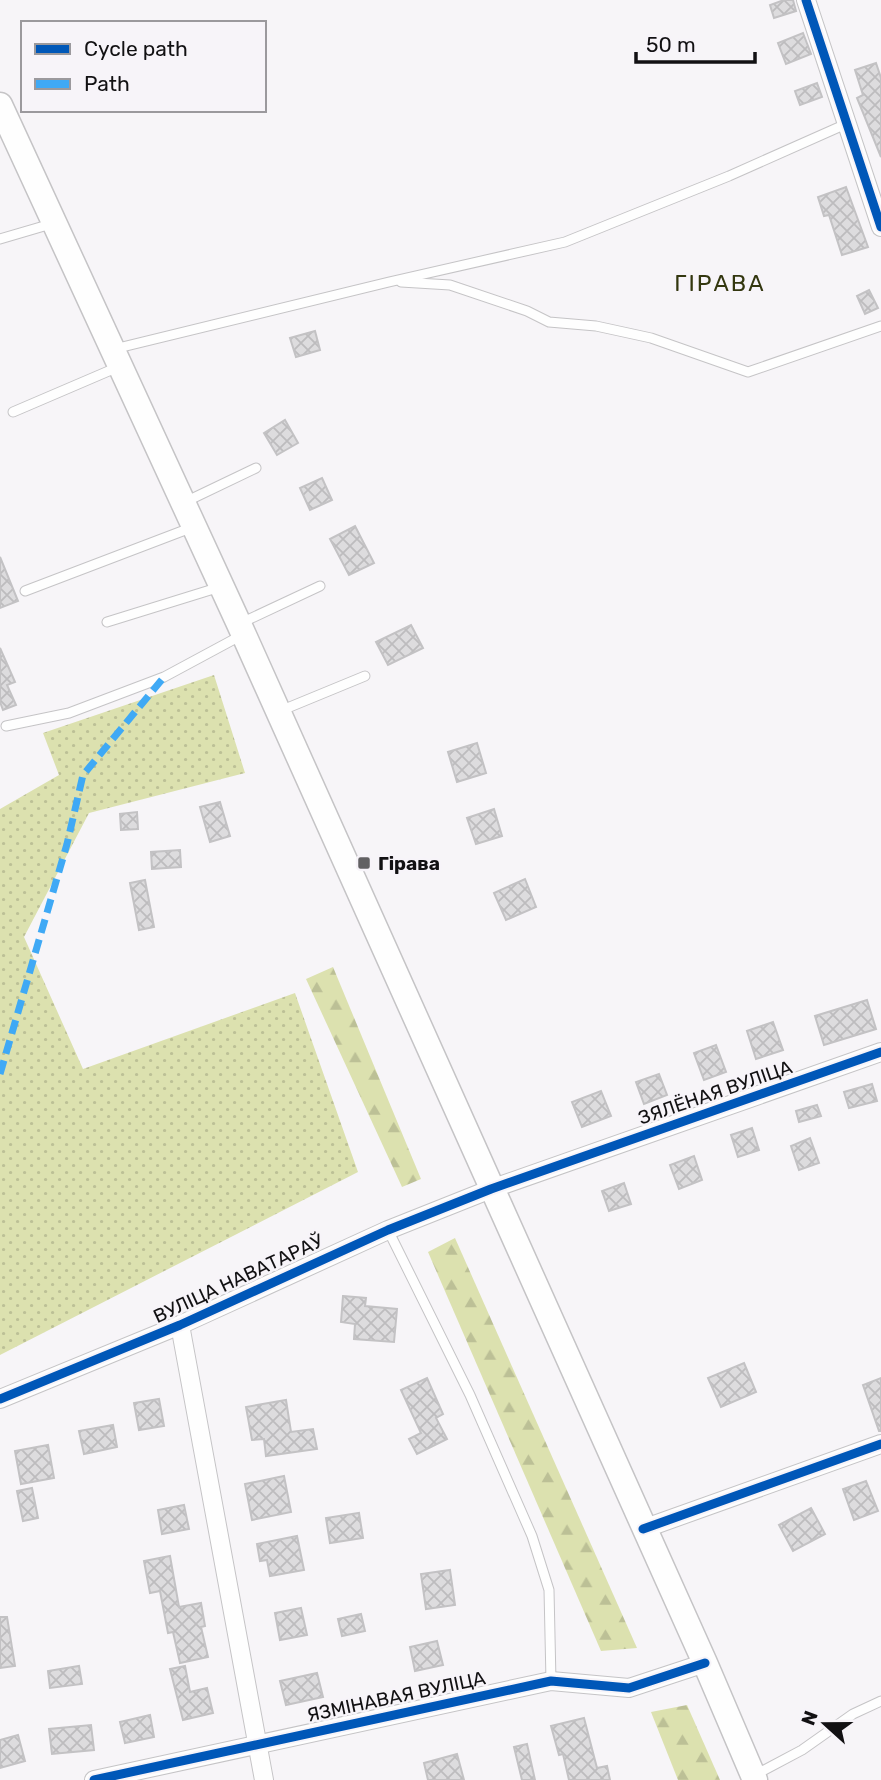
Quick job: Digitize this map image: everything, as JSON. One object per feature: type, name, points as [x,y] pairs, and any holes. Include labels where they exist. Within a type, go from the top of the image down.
[{"type":"main road","points":[[0,105],[222,586],[705,1663],[754,1778]]},
{"type":"street","points":[[806,0],[881,228]]},
{"type":"street","name":"ЗЯЛЁНАЯ ВУЛІЦА","points":[[491,1189],[881,1052]]},
{"type":"street","name":"ВУЛІЦА НАВАТАРАЎ","points":[[0,1399],[180,1325],[388,1230],[491,1189]]},
{"type":"street","points":[[180,1325],[264,1780]]},
{"type":"street","points":[[643,1529],[881,1444]]},
{"type":"street","name":"ЯЗМІНАВАЯ ВУЛІЦА","points":[[94,1780],[551,1681],[629,1688],[705,1663]]},
{"type":"lane","points":[[13,412],[116,358],[389,282],[565,242],[729,176],[846,124]]},
{"type":"lane","points":[[0,239],[53,224]]},
{"type":"lane","points":[[389,282],[450,285],[527,311],[549,322],[596,326],[651,338],[748,372],[881,326]]},
{"type":"lane","points":[[184,503],[256,468]]},
{"type":"lane","points":[[25,591],[194,526]]},
{"type":"lane","points":[[107,622],[222,586]]},
{"type":"lane","points":[[6,726],[69,713],[164,677],[241,629],[320,586]]},
{"type":"lane","points":[[278,712],[365,676]]},
{"type":"lane","points":[[388,1230],[470,1395],[533,1536],[549,1590],[551,1681]]},
{"type":"lane","points":[[754,1778],[802,1750],[853,1714],[881,1701]]},
{"type":"green space","points":[[214,675],[245,773],[89,813],[24,937],[83,1069],[295,993],[358,1172],[0,1355],[0,809],[59,775],[43,733]]},
{"type":"green space","points":[[333,967],[421,1179],[402,1187],[306,979]]},
{"type":"green space","points":[[455,1238],[637,1648],[601,1651],[428,1252]]},
{"type":"green space","points":[[687,1705],[720,1780],[678,1780],[651,1712]]},
{"type":"building","points":[[793,0],[796,11],[774,18],[770,5]]},
{"type":"building","points":[[803,33],[811,54],[786,64],[778,43]]},
{"type":"building","points":[[876,63],[881,78],[881,157],[857,98],[863,95],[855,70]]},
{"type":"building","points":[[817,83],[822,97],[800,105],[795,91]]},
{"type":"building","points":[[846,187],[868,247],[842,255],[829,215],[824,216],[818,197]]},
{"type":"building","points":[[869,290],[878,308],[865,314],[857,296]]},
{"type":"building","points":[[315,331],[320,350],[296,357],[290,338]]},
{"type":"building","points":[[285,420],[298,443],[277,455],[264,433]]},
{"type":"building","points":[[322,478],[332,500],[310,510],[300,488]]},
{"type":"building","points":[[355,526],[374,563],[349,575],[330,539]]},
{"type":"building","points":[[0,557],[18,601],[0,608]]},
{"type":"building","points":[[411,625],[423,648],[388,665],[376,642]]},
{"type":"building","points":[[0,648],[15,682],[7,685],[16,705],[3,710],[0,702]]},
{"type":"building","points":[[477,743],[486,773],[457,782],[448,752]]},
{"type":"building","points":[[220,802],[230,836],[210,842],[200,807]]},
{"type":"building","points":[[494,809],[502,836],[476,844],[467,818]]},
{"type":"building","points":[[137,812],[138,829],[121,830],[120,814]]},
{"type":"building","points":[[180,850],[181,867],[152,869],[151,852]]},
{"type":"building","points":[[525,879],[536,907],[506,920],[494,893]]},
{"type":"building","points":[[145,880],[154,927],[139,930],[130,883]]},
{"type":"building","points":[[867,1000],[876,1029],[824,1045],[815,1016]]},
{"type":"building","points":[[773,1022],[783,1050],[756,1059],[747,1031]]},
{"type":"building","points":[[716,1045],[726,1072],[704,1080],[694,1053]]},
{"type":"building","points":[[659,1074],[667,1095],[644,1104],[636,1082]]},
{"type":"building","points":[[872,1084],[877,1101],[849,1108],[844,1092]]},
{"type":"building","points":[[601,1091],[611,1116],[582,1127],[572,1102]]},
{"type":"building","points":[[817,1105],[821,1116],[799,1122],[796,1111]]},
{"type":"building","points":[[752,1128],[759,1150],[738,1157],[731,1135]]},
{"type":"building","points":[[810,1138],[819,1163],[799,1170],[791,1146]]},
{"type":"building","points":[[694,1156],[702,1180],[679,1189],[670,1165]]},
{"type":"building","points":[[624,1183],[631,1204],[609,1211],[602,1191]]},
{"type":"building","points":[[343,1296],[366,1298],[365,1306],[397,1309],[394,1342],[354,1339],[355,1324],[341,1322]]},
{"type":"building","points":[[744,1363],[756,1392],[721,1407],[708,1378]]},
{"type":"building","points":[[427,1378],[443,1414],[436,1418],[447,1439],[417,1454],[409,1439],[421,1433],[401,1390]]},
{"type":"building","points":[[881,1378],[881,1431],[879,1431],[863,1385]]},
{"type":"building","points":[[159,1399],[164,1426],[139,1430],[134,1403]]},
{"type":"building","points":[[286,1400],[291,1432],[313,1429],[317,1449],[266,1456],[264,1439],[252,1440],[246,1407]]},
{"type":"building","points":[[113,1425],[117,1447],[84,1454],[79,1431]]},
{"type":"building","points":[[48,1445],[54,1478],[21,1484],[15,1451]]},
{"type":"building","points":[[284,1476],[291,1512],[252,1520],[245,1484]]},
{"type":"building","points":[[866,1481],[878,1511],[854,1520],[843,1489]]},
{"type":"building","points":[[32,1488],[38,1518],[23,1521],[17,1491]]},
{"type":"building","points":[[184,1505],[189,1529],[162,1534],[158,1510]]},
{"type":"building","points":[[811,1508],[825,1534],[793,1551],[779,1525]]},
{"type":"building","points":[[359,1513],[363,1538],[330,1543],[326,1518]]},
{"type":"building","points":[[297,1536],[304,1570],[270,1576],[267,1560],[260,1561],[257,1544]]},
{"type":"building","points":[[170,1556],[179,1607],[201,1603],[205,1626],[201,1627],[208,1657],[180,1663],[173,1632],[168,1633],[160,1591],[150,1593],[144,1561]]},
{"type":"building","points":[[450,1570],[455,1605],[426,1609],[421,1574]]},
{"type":"building","points":[[301,1608],[307,1635],[280,1640],[275,1613]]},
{"type":"building","points":[[361,1614],[365,1631],[342,1636],[338,1619]]},
{"type":"building","points":[[0,1617],[7,1617],[15,1666],[0,1668]]},
{"type":"building","points":[[437,1641],[443,1665],[415,1671],[410,1647]]},
{"type":"building","points":[[79,1666],[82,1684],[50,1688],[48,1671]]},
{"type":"building","points":[[185,1666],[190,1692],[207,1688],[213,1713],[183,1720],[170,1669]]},
{"type":"building","points":[[317,1673],[323,1697],[286,1705],[280,1681]]},
{"type":"building","points":[[150,1715],[154,1737],[125,1743],[120,1722]]},
{"type":"building","points":[[584,1718],[597,1768],[607,1766],[610,1780],[569,1780],[563,1754],[559,1755],[551,1726]]},
{"type":"building","points":[[91,1725],[94,1750],[52,1754],[49,1729]]},
{"type":"building","points":[[18,1735],[25,1761],[0,1768],[0,1740]]},
{"type":"building","points":[[527,1744],[535,1780],[522,1780],[514,1747]]},
{"type":"building","points":[[457,1754],[464,1780],[428,1780],[424,1763]]},
{"type":"marked path","points":[[0,1074],[67,844],[83,775],[164,677]]},
{"type":"cycle path","points":[[806,0],[881,227]]},
{"type":"cycle path","points":[[0,1399],[180,1325],[388,1230],[491,1189],[881,1052]]},
{"type":"cycle path","points":[[643,1529],[881,1444]]},
{"type":"cycle path","points":[[94,1780],[551,1681],[629,1688],[705,1663]]},
{"type":"place","name":"Гірава","points":[[364,863]]},
{"type":"district","name":"ГІРАВА","points":[[720,283]]}]
